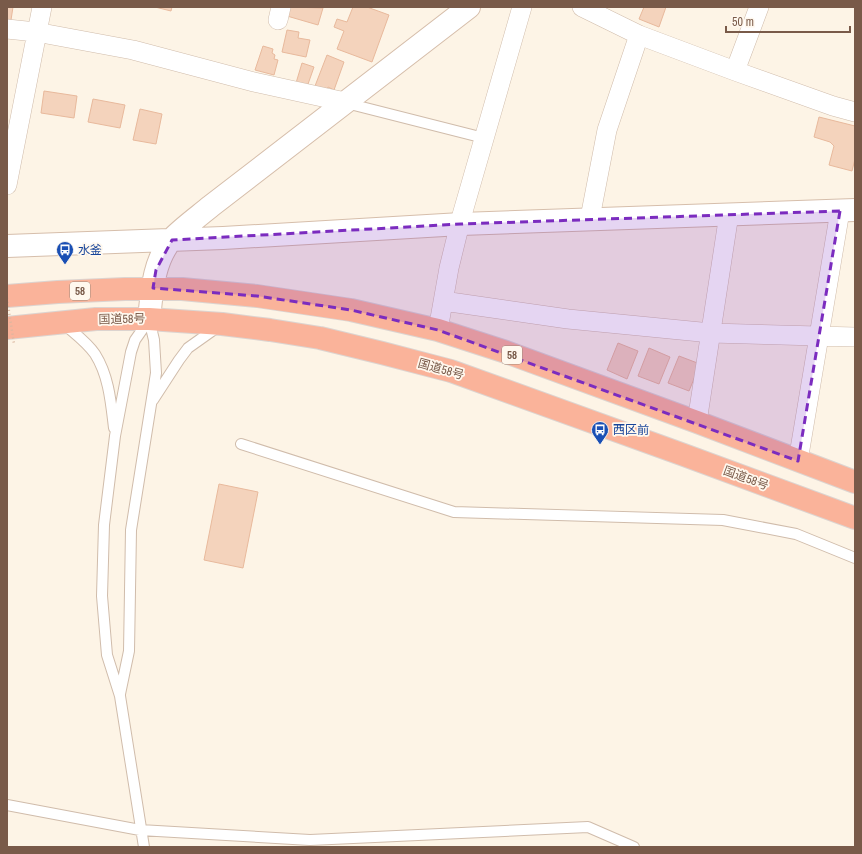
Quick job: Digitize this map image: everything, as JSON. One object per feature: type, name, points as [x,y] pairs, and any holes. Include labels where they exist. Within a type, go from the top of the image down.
[{"type":"highway","name":"58","points":[[7,297],[58,292],[153,288],[182,289],[257,296],[351,310],[438,330],[506,352],[855,482]]},
{"type":"highway","name":"国道58号","points":[[10,336],[62,322],[96,319],[149,319],[222,324],[320,338],[451,371],[678,452],[855,518]]},
{"type":"street","points":[[7,185],[42,7]]},
{"type":"street","points":[[149,319],[156,270],[162,256],[172,240],[211,206],[470,7]]},
{"type":"street","points":[[438,330],[449,268],[484,138],[522,7]]},
{"type":"street","points":[[582,7],[639,35],[833,106],[855,112]]},
{"type":"street","points":[[735,71],[759,7]]},
{"type":"street","points":[[7,29],[36,32],[133,50],[254,82],[345,102]]},
{"type":"street","points":[[590,218],[607,130],[639,35]]},
{"type":"street","points":[[7,246],[266,236],[590,218],[848,210],[819,335],[798,461]]},
{"type":"street","points":[[697,422],[729,214]]},
{"type":"street","points":[[443,301],[568,319],[711,333],[855,337]]},
{"type":"lane","points":[[345,102],[484,138]]},
{"type":"lane","points":[[120,696],[129,651],[131,530],[156,373],[154,340],[149,319]]},
{"type":"lane","points":[[144,847],[140,830],[120,696],[107,655],[102,596],[104,525],[115,436],[131,352],[135,340],[149,319]]},
{"type":"lane","points":[[62,322],[84,341],[95,354],[105,376],[110,393],[115,436]]},
{"type":"lane","points":[[151,403],[188,348],[222,324]]},
{"type":"lane","points":[[241,444],[454,512],[723,520],[796,534],[855,558]]},
{"type":"lane","points":[[7,806],[140,830],[310,840],[588,827],[634,847]]},
{"type":"path","points":[[7,297],[10,336]]},
{"type":"highlighted area","points":[[840,211],[798,461],[438,330],[351,310],[257,296],[153,288],[156,270],[172,240],[461,224]]},
{"type":"building","points":[[7,7],[13,7],[11,20],[7,19]]},
{"type":"building","points":[[155,7],[172,7],[171,11]]},
{"type":"building","points":[[290,7],[323,8],[318,25],[287,16]]},
{"type":"building","points":[[353,7],[367,7],[389,15],[372,62],[337,49],[344,31],[334,27],[337,19],[347,22]]},
{"type":"building","points":[[644,7],[666,7],[659,27],[639,19]]},
{"type":"building","points":[[287,30],[299,32],[298,38],[310,40],[306,57],[282,52]]},
{"type":"building","points":[[263,46],[273,49],[272,53],[275,55],[274,59],[278,60],[274,75],[255,70]]},
{"type":"building","points":[[327,55],[344,62],[334,90],[328,87],[326,91],[315,86]]},
{"type":"building","points":[[302,63],[314,67],[307,87],[296,83]]},
{"type":"building","points":[[44,91],[77,96],[74,118],[41,113]]},
{"type":"building","points":[[93,99],[125,105],[120,128],[88,122]]},
{"type":"building","points":[[140,109],[162,114],[156,144],[133,140]]},
{"type":"building","points":[[819,117],[855,126],[855,159],[852,171],[829,165],[834,146],[830,142],[814,137]]},
{"type":"building","points":[[618,343],[638,351],[627,379],[607,370]]},
{"type":"building","points":[[649,348],[670,357],[659,384],[638,376]]},
{"type":"building","points":[[679,356],[700,364],[689,391],[668,383]]},
{"type":"building","points":[[219,484],[258,492],[243,568],[204,560]]},
{"type":"place","name":"水釜","points":[[65,265]]},
{"type":"place","name":"西区前","points":[[600,445]]}]
